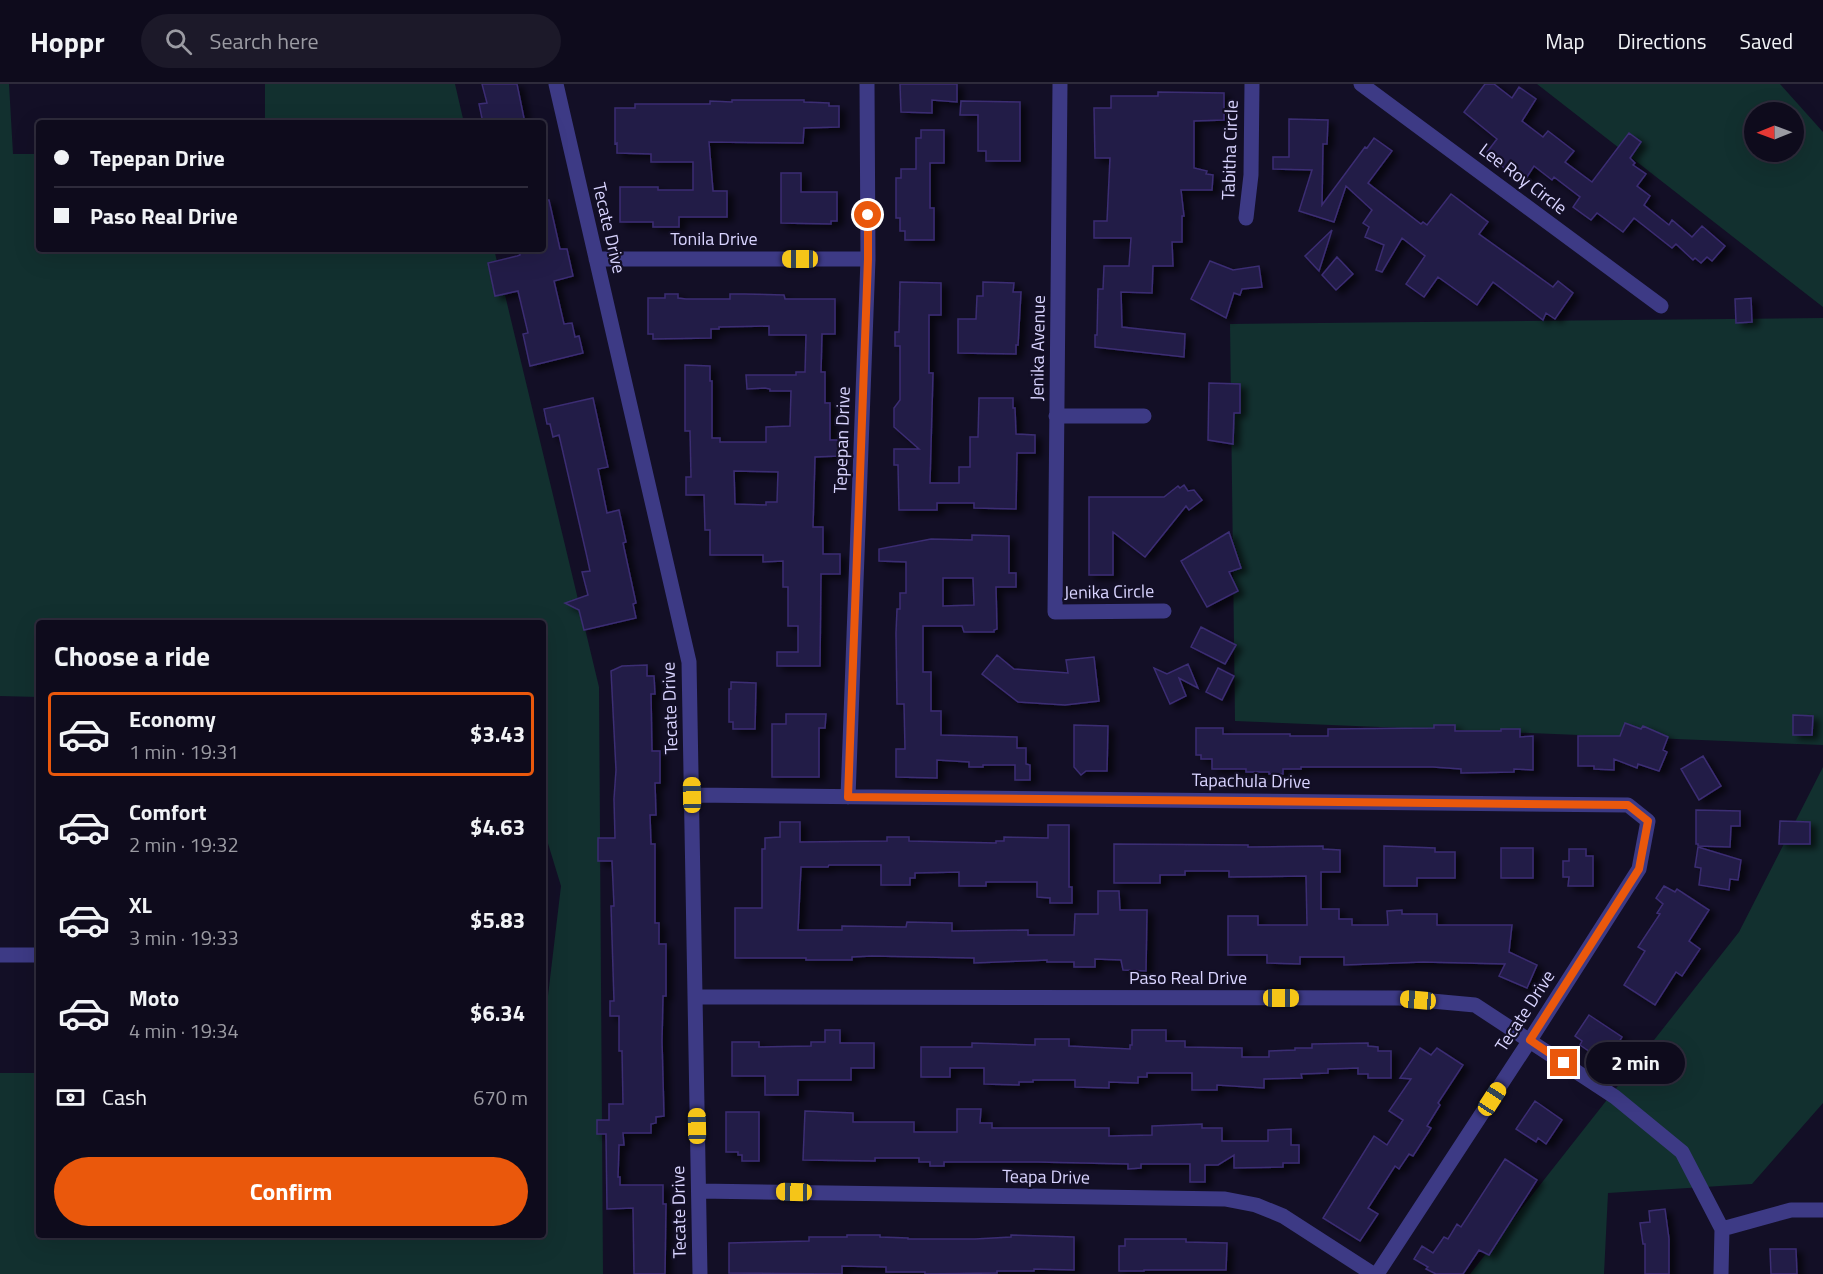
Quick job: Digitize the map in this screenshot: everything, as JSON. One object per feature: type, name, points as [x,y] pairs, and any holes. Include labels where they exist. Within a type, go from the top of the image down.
[{"type":"street","name":"Tecate Drive","points":[[556,84],[689,662],[700,1274]]},
{"type":"street","name":"Tepepan Drive","points":[[848,797],[868,259],[867,84]]},
{"type":"street","name":"Jenika Avenue","points":[[1055,612],[1060,84]]},
{"type":"street","name":"Tabitha Circle","points":[[1246,218],[1251,175],[1252,84]]},
{"type":"street","name":"Lee Roy Circle","points":[[1361,84],[1661,306]]},
{"type":"street","name":"Tonila Drive","points":[[596,259],[868,259]]},
{"type":"street","points":[[1056,416],[1144,417]]},
{"type":"street","name":"Jenika Circle","points":[[1055,612],[1164,610]]},
{"type":"street","name":"Tapachula Drive","points":[[692,795],[1628,805],[1648,821]]},
{"type":"street","name":"Tecate Drive","points":[[1375,1274],[1530,1040],[1639,869],[1648,821]]},
{"type":"street","points":[[0,955],[36,955]]},
{"type":"street","name":"Paso Real Drive","points":[[695,997],[1399,998],[1475,1005],[1615,1097],[1682,1152],[1722,1229],[1721,1274]]},
{"type":"street","name":"Teapa Drive","points":[[699,1191],[1225,1199],[1256,1205],[1283,1216],[1375,1274]]},
{"type":"street","points":[[1722,1229],[1791,1210],[1823,1210]]},
{"type":"green space","points":[[0,84],[9,84],[13,154],[36,154],[36,252],[495,252],[599,687],[603,1274],[0,1274],[0,1073],[36,1073],[36,1238],[546,1238],[546,1013],[561,886],[546,837],[546,620],[36,620],[36,697],[0,696]]},
{"type":"green space","points":[[265,84],[455,84],[463,120],[265,120]]},
{"type":"green space","points":[[1537,84],[1780,84],[1796,102],[1744,102],[1744,162],[1804,162],[1804,111],[1823,132],[1823,307]]},
{"type":"green space","points":[[1823,318],[1823,745],[1235,721],[1230,324]]},
{"type":"green space","points":[[1823,767],[1823,1103],[1752,1184],[1608,1193],[1604,1274],[1470,1274],[1739,932]]},
{"type":"building","points":[[482,84],[517,84],[524,120],[482,120],[479,104],[487,103]]},
{"type":"building","points":[[900,84],[957,84],[957,102],[932,100],[932,113],[901,112]]},
{"type":"building","points":[[1485,84],[1494,84],[1512,98],[1519,87],[1536,99],[1522,121],[1543,137],[1548,131],[1574,151],[1565,162],[1592,182],[1629,133],[1641,142],[1630,158],[1635,163],[1633,165],[1646,174],[1637,186],[1650,196],[1644,205],[1669,225],[1672,220],[1692,237],[1702,226],[1725,246],[1712,261],[1707,257],[1701,263],[1695,258],[1693,260],[1676,244],[1672,248],[1634,218],[1623,232],[1597,213],[1591,220],[1573,207],[1580,197],[1554,177],[1552,180],[1534,166],[1525,180],[1506,169],[1487,152],[1497,139],[1464,112]]},
{"type":"building","points":[[1158,92],[1224,93],[1224,120],[1194,121],[1194,168],[1213,175],[1212,190],[1181,190],[1184,216],[1182,216],[1182,242],[1172,242],[1173,266],[1153,266],[1152,293],[1121,292],[1122,327],[1185,334],[1184,357],[1095,347],[1098,289],[1103,289],[1104,266],[1129,266],[1131,238],[1094,238],[1094,221],[1107,221],[1110,158],[1095,158],[1094,108],[1111,108],[1111,96],[1158,96]]},
{"type":"building","points":[[732,100],[804,100],[804,102],[829,103],[829,106],[839,106],[839,127],[804,128],[803,143],[709,142],[713,191],[727,191],[727,217],[679,217],[679,227],[653,227],[653,222],[620,222],[620,187],[693,190],[693,162],[651,162],[651,154],[617,153],[615,108],[635,108],[635,104],[710,104],[710,101],[732,102]]},
{"type":"building","points":[[961,101],[1020,102],[1020,161],[986,161],[986,151],[978,151],[978,115],[960,115]]},
{"type":"building","points":[[1289,119],[1328,120],[1327,144],[1323,144],[1322,205],[1374,138],[1392,151],[1368,183],[1421,224],[1423,222],[1427,225],[1451,194],[1488,222],[1479,234],[1553,287],[1558,281],[1573,293],[1555,319],[1546,313],[1543,320],[1493,282],[1477,305],[1438,277],[1424,297],[1406,284],[1425,256],[1402,238],[1382,272],[1376,270],[1384,245],[1365,237],[1369,227],[1363,223],[1372,210],[1346,186],[1334,222],[1299,211],[1312,170],[1273,169],[1273,157],[1289,157]]},
{"type":"building","points":[[921,130],[944,130],[944,163],[930,163],[930,208],[934,208],[934,240],[905,240],[905,231],[900,231],[900,218],[896,218],[896,178],[901,178],[901,169],[916,169],[916,138],[921,138]]},
{"type":"building","points":[[781,173],[801,173],[801,192],[837,192],[837,221],[831,221],[831,224],[781,223]]},
{"type":"building","points":[[546,200],[549,200],[560,249],[567,249],[573,276],[554,281],[564,324],[572,323],[575,337],[579,336],[583,353],[530,366],[523,334],[528,333],[518,291],[495,296],[488,263],[520,255],[520,252],[546,252]]},
{"type":"building","points":[[1332,230],[1319,271],[1305,256]]},
{"type":"building","points":[[1337,257],[1353,274],[1336,290],[1322,275]]},
{"type":"building","points":[[1210,261],[1233,270],[1259,266],[1262,287],[1242,289],[1240,295],[1234,293],[1226,318],[1191,299]]},
{"type":"building","points":[[900,282],[941,283],[941,315],[929,315],[929,373],[933,373],[930,483],[959,483],[959,467],[970,467],[970,437],[978,437],[979,398],[1013,398],[1016,434],[1035,435],[1035,453],[1017,453],[1016,509],[974,508],[974,503],[937,503],[937,510],[899,510],[898,465],[894,465],[894,449],[919,449],[894,427],[894,408],[900,400],[900,346],[895,346],[895,332],[899,332]]},
{"type":"building","points":[[983,282],[1014,283],[1013,292],[1021,292],[1016,354],[958,353],[958,319],[976,319],[977,296],[983,296]]},
{"type":"building","points":[[665,294],[678,294],[678,298],[686,299],[730,299],[730,294],[744,294],[784,295],[785,299],[835,299],[835,334],[822,334],[821,372],[825,372],[825,403],[830,403],[830,440],[839,440],[839,456],[815,457],[813,527],[823,527],[823,554],[840,554],[840,574],[821,574],[820,666],[777,666],[777,652],[798,652],[798,626],[788,626],[788,587],[783,587],[783,561],[763,562],[763,555],[710,555],[710,530],[705,530],[704,495],[686,495],[686,477],[691,477],[690,431],[685,431],[685,365],[710,366],[712,438],[720,438],[720,442],[766,442],[766,427],[790,426],[791,391],[770,391],[765,388],[747,389],[746,375],[796,375],[796,372],[805,372],[806,335],[769,335],[769,326],[719,327],[719,329],[711,329],[711,338],[653,339],[653,334],[648,334],[648,298],[665,298]],"holes":[[[734,471],[778,472],[777,502],[766,502],[766,505],[735,504]]]},
{"type":"building","points":[[1751,298],[1752,322],[1736,323],[1735,299]]},
{"type":"building","points":[[1209,383],[1240,384],[1240,413],[1234,413],[1233,444],[1208,440]]},
{"type":"building","points":[[593,398],[608,467],[598,469],[607,513],[619,510],[626,542],[623,543],[636,603],[633,604],[636,618],[584,630],[579,610],[565,603],[588,595],[582,572],[590,571],[559,435],[553,437],[544,409]]},
{"type":"building","points":[[1184,485],[1188,491],[1194,490],[1202,500],[1189,510],[1186,506],[1145,557],[1113,532],[1113,575],[1089,575],[1089,497],[1164,497],[1178,486],[1180,488]]},
{"type":"building","points":[[1229,532],[1241,568],[1229,572],[1238,591],[1207,607],[1181,561]]},
{"type":"building","points":[[972,535],[1009,536],[1009,573],[1016,573],[1016,587],[996,587],[997,629],[994,632],[964,632],[962,626],[923,626],[923,672],[931,672],[931,711],[941,711],[941,735],[1017,737],[1017,748],[1026,748],[1026,764],[1030,765],[1030,780],[1015,780],[1015,765],[969,767],[969,762],[937,760],[937,778],[896,777],[896,749],[905,749],[904,704],[897,704],[896,633],[900,593],[906,593],[906,562],[879,561],[879,549],[931,539],[972,540]],"holes":[[[943,578],[973,578],[974,605],[943,606]]]},
{"type":"building","points":[[1201,627],[1236,645],[1225,664],[1191,647]]},
{"type":"building","points":[[997,655],[1014,669],[1068,673],[1066,660],[1094,657],[1099,701],[1065,705],[1018,702],[982,674]]},
{"type":"building","points":[[1188,664],[1198,688],[1179,678],[1186,696],[1170,704],[1154,668],[1167,674]]},
{"type":"building","points":[[647,665],[647,676],[654,676],[655,694],[651,694],[652,751],[660,751],[660,783],[655,783],[656,815],[650,815],[651,844],[655,844],[655,923],[659,923],[659,944],[666,944],[666,996],[663,996],[662,1041],[664,1116],[656,1117],[656,1123],[651,1124],[651,1133],[623,1133],[624,1145],[619,1145],[618,1177],[620,1177],[620,1185],[663,1185],[663,1204],[666,1204],[665,1274],[634,1274],[633,1208],[607,1209],[606,1134],[597,1134],[597,1120],[609,1120],[609,1104],[623,1104],[619,1016],[610,1016],[610,1001],[614,1001],[612,861],[598,861],[598,838],[615,838],[616,770],[611,671],[622,666]]},
{"type":"building","points":[[1218,668],[1234,676],[1222,700],[1206,692]]},
{"type":"building","points":[[731,682],[756,683],[755,729],[733,729],[733,722],[729,722]]},
{"type":"building","points":[[786,714],[826,714],[825,728],[819,728],[819,777],[772,777],[772,724],[786,724]]},
{"type":"building","points":[[1793,715],[1813,716],[1812,735],[1793,735]]},
{"type":"building","points":[[1625,723],[1641,729],[1643,726],[1668,737],[1663,750],[1667,752],[1659,771],[1638,764],[1637,768],[1614,759],[1614,770],[1578,766],[1578,736],[1620,736]]},
{"type":"building","points":[[1074,725],[1108,726],[1107,771],[1086,771],[1081,775],[1074,767]]},
{"type":"building","points":[[1434,725],[1455,725],[1455,731],[1520,729],[1520,737],[1533,736],[1533,770],[1461,773],[1461,769],[1433,767],[1301,767],[1301,769],[1283,769],[1283,774],[1269,774],[1269,772],[1246,772],[1246,769],[1212,769],[1212,759],[1201,759],[1201,755],[1196,755],[1196,728],[1223,728],[1223,734],[1328,736],[1328,729],[1434,728]]},
{"type":"building","points":[[1703,756],[1721,786],[1699,800],[1681,769]]},
{"type":"building","points":[[1696,810],[1740,811],[1740,826],[1731,826],[1730,847],[1698,846],[1696,844]]},
{"type":"building","points":[[1780,821],[1810,822],[1810,844],[1779,844]]},
{"type":"building","points":[[780,822],[800,822],[800,842],[887,841],[887,837],[909,837],[909,841],[996,843],[996,841],[1004,841],[1004,837],[1048,838],[1048,825],[1069,825],[1069,887],[1072,887],[1072,903],[1050,903],[1050,898],[1037,897],[1037,882],[986,882],[986,886],[959,886],[959,872],[915,873],[915,878],[910,878],[910,885],[881,885],[881,865],[801,867],[798,930],[842,930],[842,926],[906,927],[907,922],[952,923],[952,931],[1028,930],[1028,935],[1074,935],[1075,914],[1098,914],[1098,891],[1119,891],[1120,910],[1147,910],[1146,971],[1123,970],[1121,960],[1095,959],[1095,967],[1074,967],[1074,962],[1047,962],[1047,960],[974,963],[974,958],[872,956],[852,957],[852,960],[806,960],[806,958],[735,958],[735,908],[762,908],[762,849],[765,849],[765,838],[780,837]]},
{"type":"building","points":[[1114,844],[1323,846],[1323,849],[1340,850],[1340,872],[1321,872],[1321,909],[1339,909],[1339,919],[1352,919],[1352,925],[1388,925],[1387,911],[1402,910],[1402,914],[1437,914],[1437,925],[1512,925],[1509,952],[1537,965],[1527,988],[1499,976],[1505,964],[1423,962],[1344,965],[1344,957],[1300,957],[1300,964],[1267,963],[1267,955],[1228,955],[1228,916],[1258,916],[1258,925],[1307,925],[1306,876],[1229,877],[1229,871],[1185,871],[1185,875],[1160,875],[1160,883],[1114,883]]},
{"type":"building","points":[[1384,846],[1435,848],[1435,852],[1455,852],[1455,878],[1417,878],[1417,886],[1384,886]]},
{"type":"building","points":[[1698,847],[1741,860],[1738,880],[1730,879],[1729,890],[1699,885],[1701,868],[1695,867]]},
{"type":"building","points":[[1501,848],[1533,848],[1533,878],[1501,878]]},
{"type":"building","points":[[1569,849],[1586,849],[1586,856],[1593,856],[1593,886],[1568,886],[1569,877],[1563,877],[1563,861],[1569,861]]},
{"type":"building","points":[[1664,886],[1675,892],[1677,889],[1709,910],[1689,941],[1700,949],[1682,976],[1676,972],[1655,1005],[1624,985],[1645,951],[1638,947],[1660,914],[1657,913],[1663,904],[1656,898]]},
{"type":"building","points":[[1589,1015],[1622,1037],[1609,1059],[1602,1054],[1599,1058],[1580,1045],[1582,1041],[1575,1036]]},
{"type":"building","points":[[825,1030],[840,1030],[840,1043],[874,1043],[874,1068],[851,1068],[851,1080],[798,1080],[798,1095],[765,1095],[765,1076],[732,1076],[732,1042],[759,1042],[759,1047],[811,1046],[811,1042],[825,1042]]},
{"type":"building","points":[[1132,1030],[1166,1030],[1166,1041],[1185,1041],[1185,1047],[1242,1048],[1242,1057],[1269,1057],[1269,1051],[1312,1048],[1312,1044],[1368,1043],[1368,1046],[1378,1047],[1378,1051],[1391,1051],[1391,1078],[1368,1078],[1368,1074],[1358,1074],[1358,1068],[1328,1069],[1328,1073],[1301,1074],[1302,1078],[1264,1079],[1264,1088],[1217,1085],[1217,1090],[1192,1090],[1192,1073],[1147,1073],[1147,1077],[1138,1077],[1138,1083],[1109,1082],[1109,1088],[1075,1087],[1075,1080],[1033,1080],[1033,1082],[1019,1082],[1019,1085],[984,1084],[984,1068],[950,1068],[950,1077],[921,1077],[921,1047],[972,1047],[972,1043],[1035,1045],[1035,1039],[1069,1039],[1069,1046],[1130,1049]]},
{"type":"building","points":[[1420,1048],[1431,1055],[1437,1048],[1463,1065],[1438,1103],[1440,1105],[1427,1126],[1431,1128],[1413,1156],[1409,1154],[1399,1169],[1395,1166],[1368,1208],[1378,1214],[1360,1241],[1323,1218],[1374,1136],[1387,1145],[1403,1120],[1389,1111],[1411,1079],[1400,1078]]},
{"type":"building","points":[[1535,1101],[1562,1120],[1546,1144],[1538,1138],[1536,1142],[1516,1129]]},
{"type":"building","points":[[957,1109],[981,1109],[980,1123],[992,1123],[992,1128],[1109,1128],[1109,1136],[1152,1135],[1152,1126],[1202,1124],[1202,1128],[1222,1128],[1222,1141],[1268,1141],[1268,1130],[1291,1129],[1291,1145],[1299,1145],[1299,1163],[1283,1163],[1283,1167],[1234,1168],[1234,1155],[1218,1165],[1205,1165],[1205,1182],[1190,1182],[1190,1164],[1141,1164],[1141,1168],[1128,1169],[1128,1164],[1038,1162],[944,1162],[944,1166],[930,1166],[930,1162],[919,1162],[919,1158],[875,1158],[875,1161],[803,1160],[805,1111],[853,1113],[853,1122],[914,1122],[914,1132],[957,1132]]},
{"type":"building","points":[[726,1112],[759,1112],[759,1161],[742,1161],[742,1155],[738,1155],[738,1152],[726,1152]]},
{"type":"building","points":[[1505,1159],[1537,1180],[1489,1255],[1479,1250],[1463,1274],[1436,1274],[1426,1269],[1428,1267],[1414,1259],[1422,1246],[1433,1253],[1444,1237],[1448,1239],[1457,1224],[1461,1227]]},
{"type":"building","points":[[1665,1209],[1669,1239],[1669,1274],[1645,1274],[1645,1244],[1643,1244],[1640,1223],[1650,1222],[1649,1211]]},
{"type":"building","points":[[847,1235],[880,1235],[880,1237],[908,1239],[975,1239],[1011,1237],[1011,1235],[1074,1237],[1074,1270],[1034,1269],[1034,1271],[997,1271],[997,1273],[925,1274],[925,1272],[886,1272],[886,1267],[842,1266],[842,1274],[729,1273],[729,1243],[809,1241],[809,1237],[847,1237]]},
{"type":"building","points":[[1125,1239],[1186,1239],[1186,1242],[1227,1243],[1226,1270],[1119,1271],[1119,1246],[1125,1246]]},
{"type":"building","points":[[1770,1249],[1796,1249],[1797,1274],[1771,1274]]},
{"type":"route","points":[[868,215],[848,797],[1628,805],[1648,821],[1639,869],[1530,1040],[1564,1063]]}]
